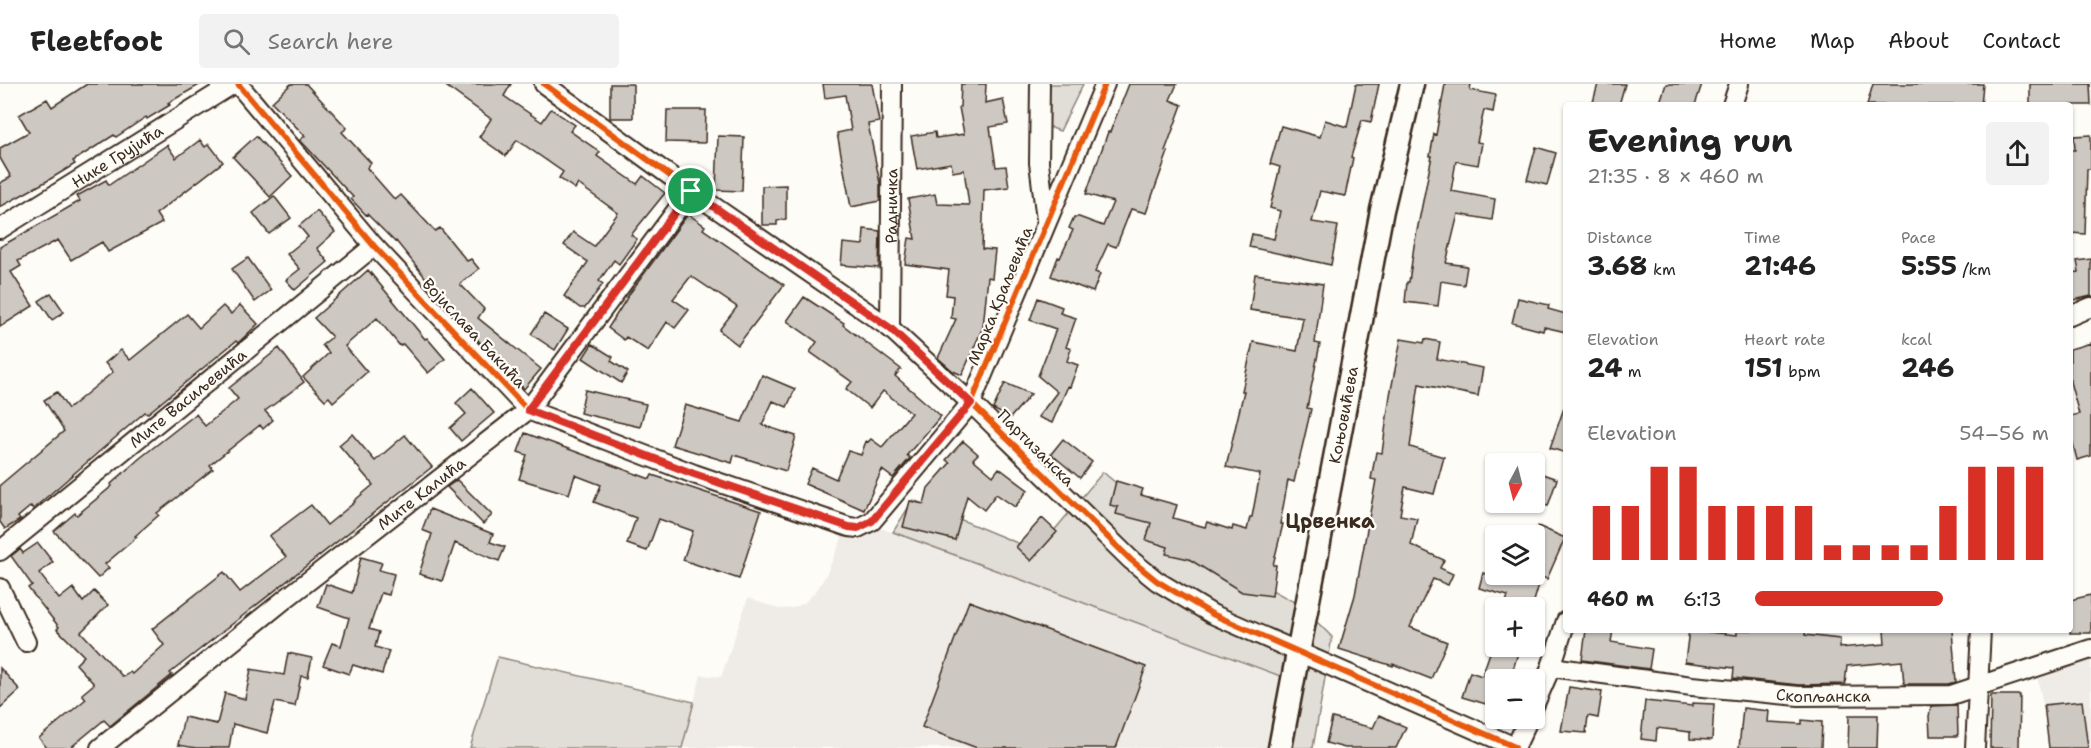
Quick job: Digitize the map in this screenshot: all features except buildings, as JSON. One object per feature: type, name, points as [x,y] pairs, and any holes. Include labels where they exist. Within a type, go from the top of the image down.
[{"type":"main road","name":"Коњовићева","points":[[1280,748],[1382,210],[1412,84]]},
{"type":"street","name":"Нике Грујића","points":[[0,229],[235,84]]},
{"type":"street","name":"Војислава Бакића","points":[[235,84],[374,246],[528,410],[694,474],[849,527],[865,526]]},
{"type":"street","name":"Партизанска","points":[[544,84],[691,191],[890,328],[971,403],[1131,560],[1157,581],[1212,614],[1515,747]]},
{"type":"street","name":"Радничка","points":[[890,328],[892,84]]},
{"type":"street","points":[[1040,84],[1039,163],[1046,221]]},
{"type":"street","name":"Марка Краљевића","points":[[865,526],[872,521],[971,403],[1105,84]]},
{"type":"street","points":[[1733,102],[1739,84]]},
{"type":"street","name":"Мите Калића","points":[[100,748],[284,600],[528,410],[691,191]]},
{"type":"street","name":"Мите Васиљевића","points":[[0,551],[374,246]]},
{"type":"street","points":[[2073,315],[2091,307]]},
{"type":"street","points":[[0,588],[26,642]]},
{"type":"street","points":[[1545,681],[1563,630]]},
{"type":"street","points":[[1975,748],[1981,633]]},
{"type":"street","name":"Скопљанска","points":[[1551,667],[1692,686],[1799,696],[1951,695],[2091,649]]},
{"type":"street","points":[[1515,747],[1524,729]]},
{"type":"shaded area","points":[[1049,84],[1083,84],[1060,131],[1046,126]]},
{"type":"shaded area","points":[[1103,472],[1187,544],[1300,605],[1332,637],[1313,748],[1271,748],[1283,677],[893,532],[913,500],[1037,551]]},
{"type":"shaded area","points":[[851,517],[1284,677],[1271,748],[682,748],[701,675],[721,677],[748,598],[779,609],[793,608],[804,603],[816,591],[826,575]]},
{"type":"shaded area","points":[[498,657],[694,702],[682,748],[470,748]]},
{"type":"shaded area","points":[[2091,661],[2091,748],[2053,748],[2037,677]]},
{"type":"cycle path","points":[[238,84],[374,246],[528,410],[694,474],[849,527],[858,528],[872,521],[971,403],[1105,84]]},
{"type":"cycle path","points":[[544,84],[691,191],[890,328],[971,403],[1131,560],[1157,581],[1212,614],[1515,747]]},
{"type":"district","name":"Црвенка","points":[[1330,521]]},
{"type":"route","points":[[691,191],[890,328],[971,403],[872,521],[865,526],[849,527],[694,474],[528,410],[691,191]]}]
